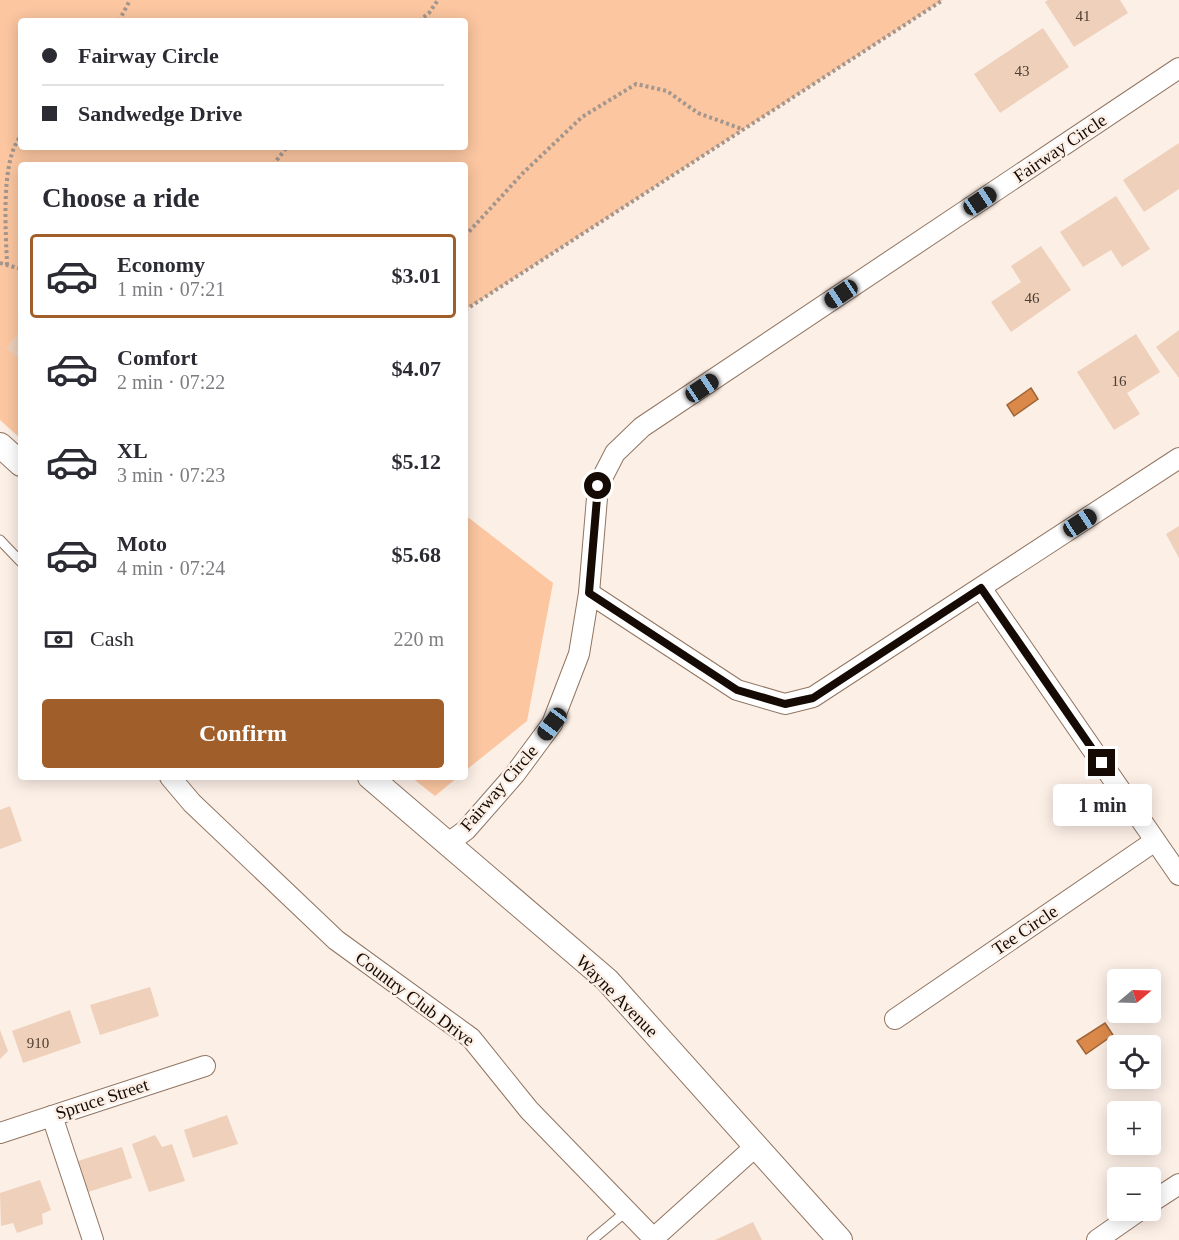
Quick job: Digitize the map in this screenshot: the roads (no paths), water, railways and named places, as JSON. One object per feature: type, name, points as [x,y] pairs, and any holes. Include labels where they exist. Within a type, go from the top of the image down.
[{"type":"street","name":"Fairway Circle","points":[[447,844],[466,830],[515,774],[552,724],[579,654],[589,593],[598,486],[615,453],[642,428],[1179,68]]},
{"type":"street","points":[[0,445],[18,461]]},
{"type":"street","points":[[589,593],[737,690],[785,704],[813,698],[1179,458]]},
{"type":"street","points":[[981,588],[1179,875]]},
{"type":"street","name":"Country Club Drive","points":[[173,780],[192,803],[336,940],[471,1038],[529,1110],[654,1239],[756,1146]]},
{"type":"street","name":"Wayne Avenue","points":[[373,780],[607,980],[840,1240]]},
{"type":"street","name":"Tee Circle","points":[[895,1019],[1155,841]]},
{"type":"street","name":"Spruce Street","points":[[0,1133],[205,1066]]},
{"type":"street","points":[[51,1116],[93,1240]]},
{"type":"street","points":[[1161,1196],[1179,1184]]},
{"type":"street","points":[[1097,1240],[1124,1221]]},
{"type":"lane","points":[[0,540],[18,559]]},
{"type":"lane","points":[[592,1240],[627,1210]]}]
